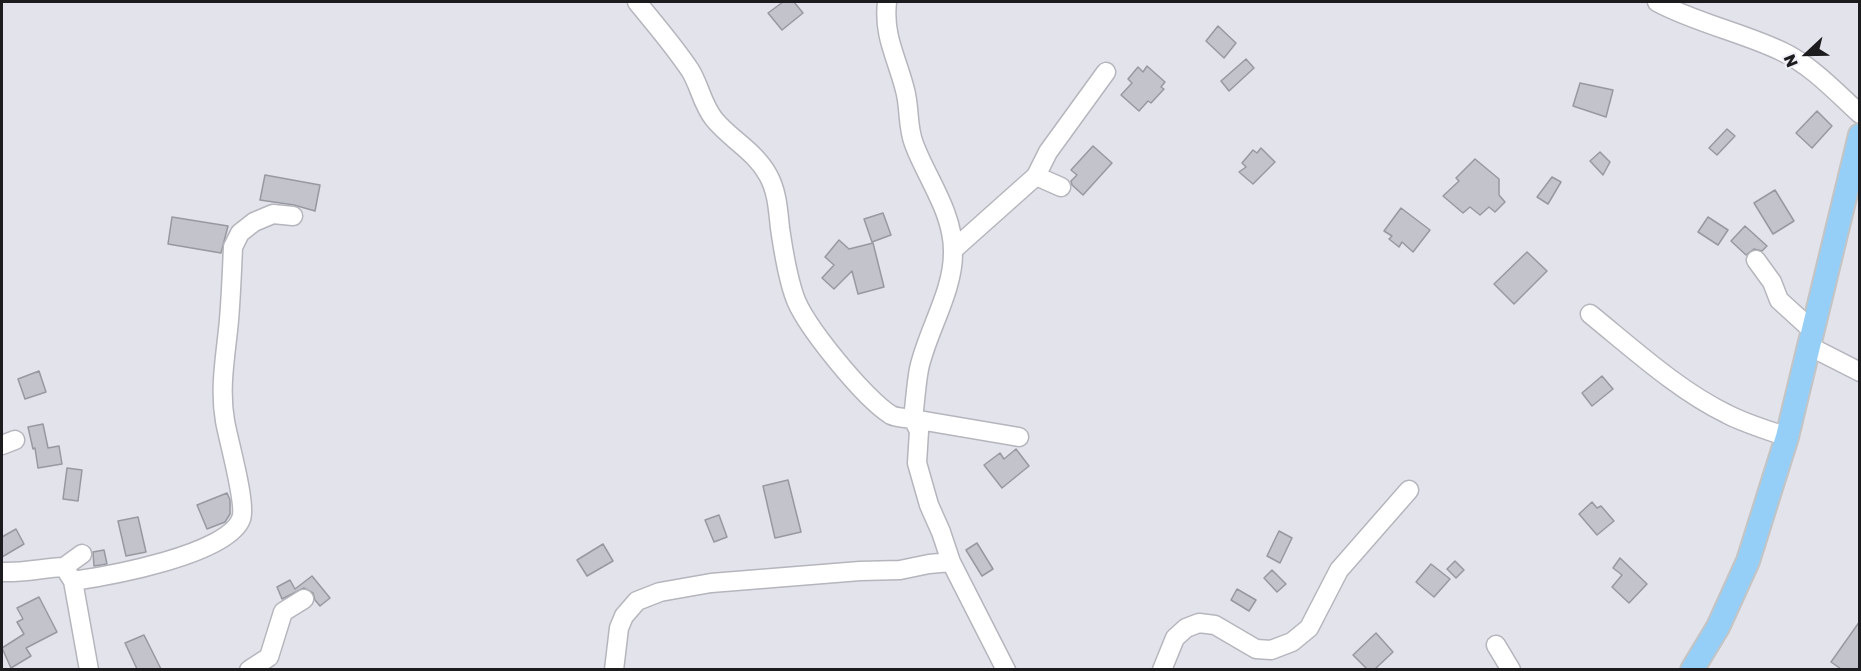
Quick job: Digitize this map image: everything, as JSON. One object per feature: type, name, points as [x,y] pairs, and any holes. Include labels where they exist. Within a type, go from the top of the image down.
[{"type":"main road","points":[[1692,669],[1718,627],[1748,561],[1787,437],[1860,135]]},
{"type":"street","points":[[637,2],[670,41],[690,71],[698,85],[702,100],[713,118],[755,157],[767,173],[777,201],[794,296],[823,344],[871,397],[893,416],[1019,437]]},
{"type":"street","points":[[888,2],[886,16],[891,51],[906,92],[911,133],[948,221],[954,250],[952,267],[940,309],[919,369],[913,419],[920,431],[917,463],[921,481],[951,562],[1006,669]]},
{"type":"street","points":[[1657,2],[1676,12],[1782,51],[1807,66],[1860,114]]},
{"type":"street","points":[[954,250],[1036,176],[1048,152],[1106,72]]},
{"type":"street","points":[[1036,176],[1061,187]]},
{"type":"street","points":[[2,572],[18,573],[42,568],[68,574],[147,568],[182,556],[221,538],[233,530],[242,519],[242,504],[225,418],[222,388],[233,247],[240,232],[254,222],[273,214],[293,216]]},
{"type":"street","points":[[1756,260],[1772,282],[1779,300],[1811,339],[1860,372]]},
{"type":"street","points":[[1590,314],[1652,364],[1698,397],[1728,414],[1787,437]]},
{"type":"street","points":[[1162,669],[1175,638],[1186,628],[1199,623],[1215,625],[1256,649],[1271,650],[1292,642],[1309,628],[1339,570],[1409,490]]},
{"type":"street","points":[[82,554],[68,574],[88,669]]},
{"type":"street","points":[[614,669],[624,616],[636,601],[660,592],[711,583],[900,570],[951,562]]},
{"type":"street","points":[[249,669],[269,657],[283,612],[304,599]]},
{"type":"street","points":[[1496,645],[1511,669]]},
{"type":"building","points":[[783,2],[794,2],[803,13],[782,30],[768,13]]},
{"type":"building","points":[[1218,26],[1236,43],[1224,58],[1206,41]]},
{"type":"building","points":[[1246,59],[1254,68],[1229,91],[1221,81]]},
{"type":"building","points":[[1147,66],[1165,82],[1161,87],[1164,89],[1151,103],[1148,101],[1139,111],[1121,95],[1132,83],[1128,79],[1138,67],[1143,72]]},
{"type":"building","points":[[1580,83],[1613,90],[1606,117],[1573,106]]},
{"type":"building","points":[[1817,111],[1832,126],[1812,148],[1796,133]]},
{"type":"building","points":[[1727,129],[1735,136],[1717,155],[1709,148]]},
{"type":"building","points":[[1093,146],[1112,163],[1083,195],[1072,185],[1071,181],[1077,175],[1071,170]]},
{"type":"building","points":[[1261,148],[1275,162],[1253,184],[1239,172],[1246,167],[1242,163],[1253,150],[1257,153]]},
{"type":"building","points":[[1600,152],[1610,162],[1603,175],[1590,161]]},
{"type":"building","points":[[1475,159],[1499,179],[1499,195],[1505,202],[1495,212],[1489,207],[1480,215],[1470,207],[1463,213],[1443,196],[1459,181],[1456,178]]},
{"type":"building","points":[[265,175],[320,185],[315,211],[260,200]]},
{"type":"building","points":[[1552,177],[1561,182],[1548,204],[1537,197]]},
{"type":"building","points":[[1775,190],[1794,221],[1773,234],[1754,203]]},
{"type":"building","points":[[1401,208],[1430,230],[1413,252],[1402,242],[1399,247],[1389,239],[1392,236],[1384,231]]},
{"type":"building","points":[[883,213],[891,235],[872,242],[864,219]]},
{"type":"building","points":[[172,217],[228,226],[221,253],[168,244]]},
{"type":"building","points":[[1708,217],[1728,230],[1718,245],[1698,232]]},
{"type":"building","points":[[1745,226],[1767,246],[1762,251],[1754,249],[1746,255],[1731,241]]},
{"type":"building","points":[[839,240],[849,249],[873,243],[884,287],[858,294],[852,271],[834,289],[822,278],[834,265],[825,257]]},
{"type":"building","points":[[1527,252],[1547,271],[1514,304],[1494,284]]},
{"type":"building","points":[[39,371],[46,392],[25,399],[18,379]]},
{"type":"building","points":[[1602,376],[1613,389],[1592,406],[1582,393]]},
{"type":"building","points":[[43,424],[48,448],[59,446],[62,464],[38,468],[35,448],[33,449],[28,427]]},
{"type":"building","points":[[1016,449],[1029,466],[1002,488],[984,465],[1000,453],[1004,459]]},
{"type":"building","points":[[67,468],[82,470],[78,501],[63,499]]},
{"type":"building","points":[[788,480],[801,532],[775,538],[763,486]]},
{"type":"building","points":[[227,493],[230,500],[230,514],[225,522],[207,529],[197,505]]},
{"type":"building","points":[[1592,502],[1597,508],[1601,506],[1614,521],[1597,535],[1579,514]]},
{"type":"building","points":[[719,515],[727,537],[714,542],[705,520]]},
{"type":"building","points":[[138,517],[146,552],[126,556],[118,521]]},
{"type":"building","points":[[16,529],[24,544],[2,557],[2,537]]},
{"type":"building","points":[[1279,531],[1292,538],[1280,563],[1267,556]]},
{"type":"building","points":[[977,543],[993,569],[982,576],[966,550]]},
{"type":"building","points":[[603,544],[613,561],[587,576],[577,560]]},
{"type":"building","points":[[104,550],[107,564],[94,566],[93,552]]},
{"type":"building","points":[[1620,558],[1647,584],[1629,603],[1612,587],[1622,575],[1613,568]]},
{"type":"building","points":[[1455,561],[1464,570],[1456,578],[1447,569]]},
{"type":"building","points":[[1431,564],[1450,579],[1434,597],[1416,582]]},
{"type":"building","points":[[1272,570],[1286,584],[1277,592],[1264,578]]},
{"type":"building","points":[[312,576],[330,598],[320,606],[313,593],[304,588],[282,599],[277,587],[290,580],[295,589]]},
{"type":"building","points":[[1237,589],[1256,600],[1249,611],[1231,600]]},
{"type":"building","points":[[39,597],[57,632],[26,648],[31,656],[11,668],[2,648],[24,634],[17,622],[23,619],[17,608]]},
{"type":"building","points":[[1860,621],[1860,669],[1841,669],[1831,662]]},
{"type":"building","points":[[1376,633],[1393,652],[1375,669],[1367,669],[1353,655]]},
{"type":"building","points":[[144,635],[161,669],[137,669],[125,643]]}]
